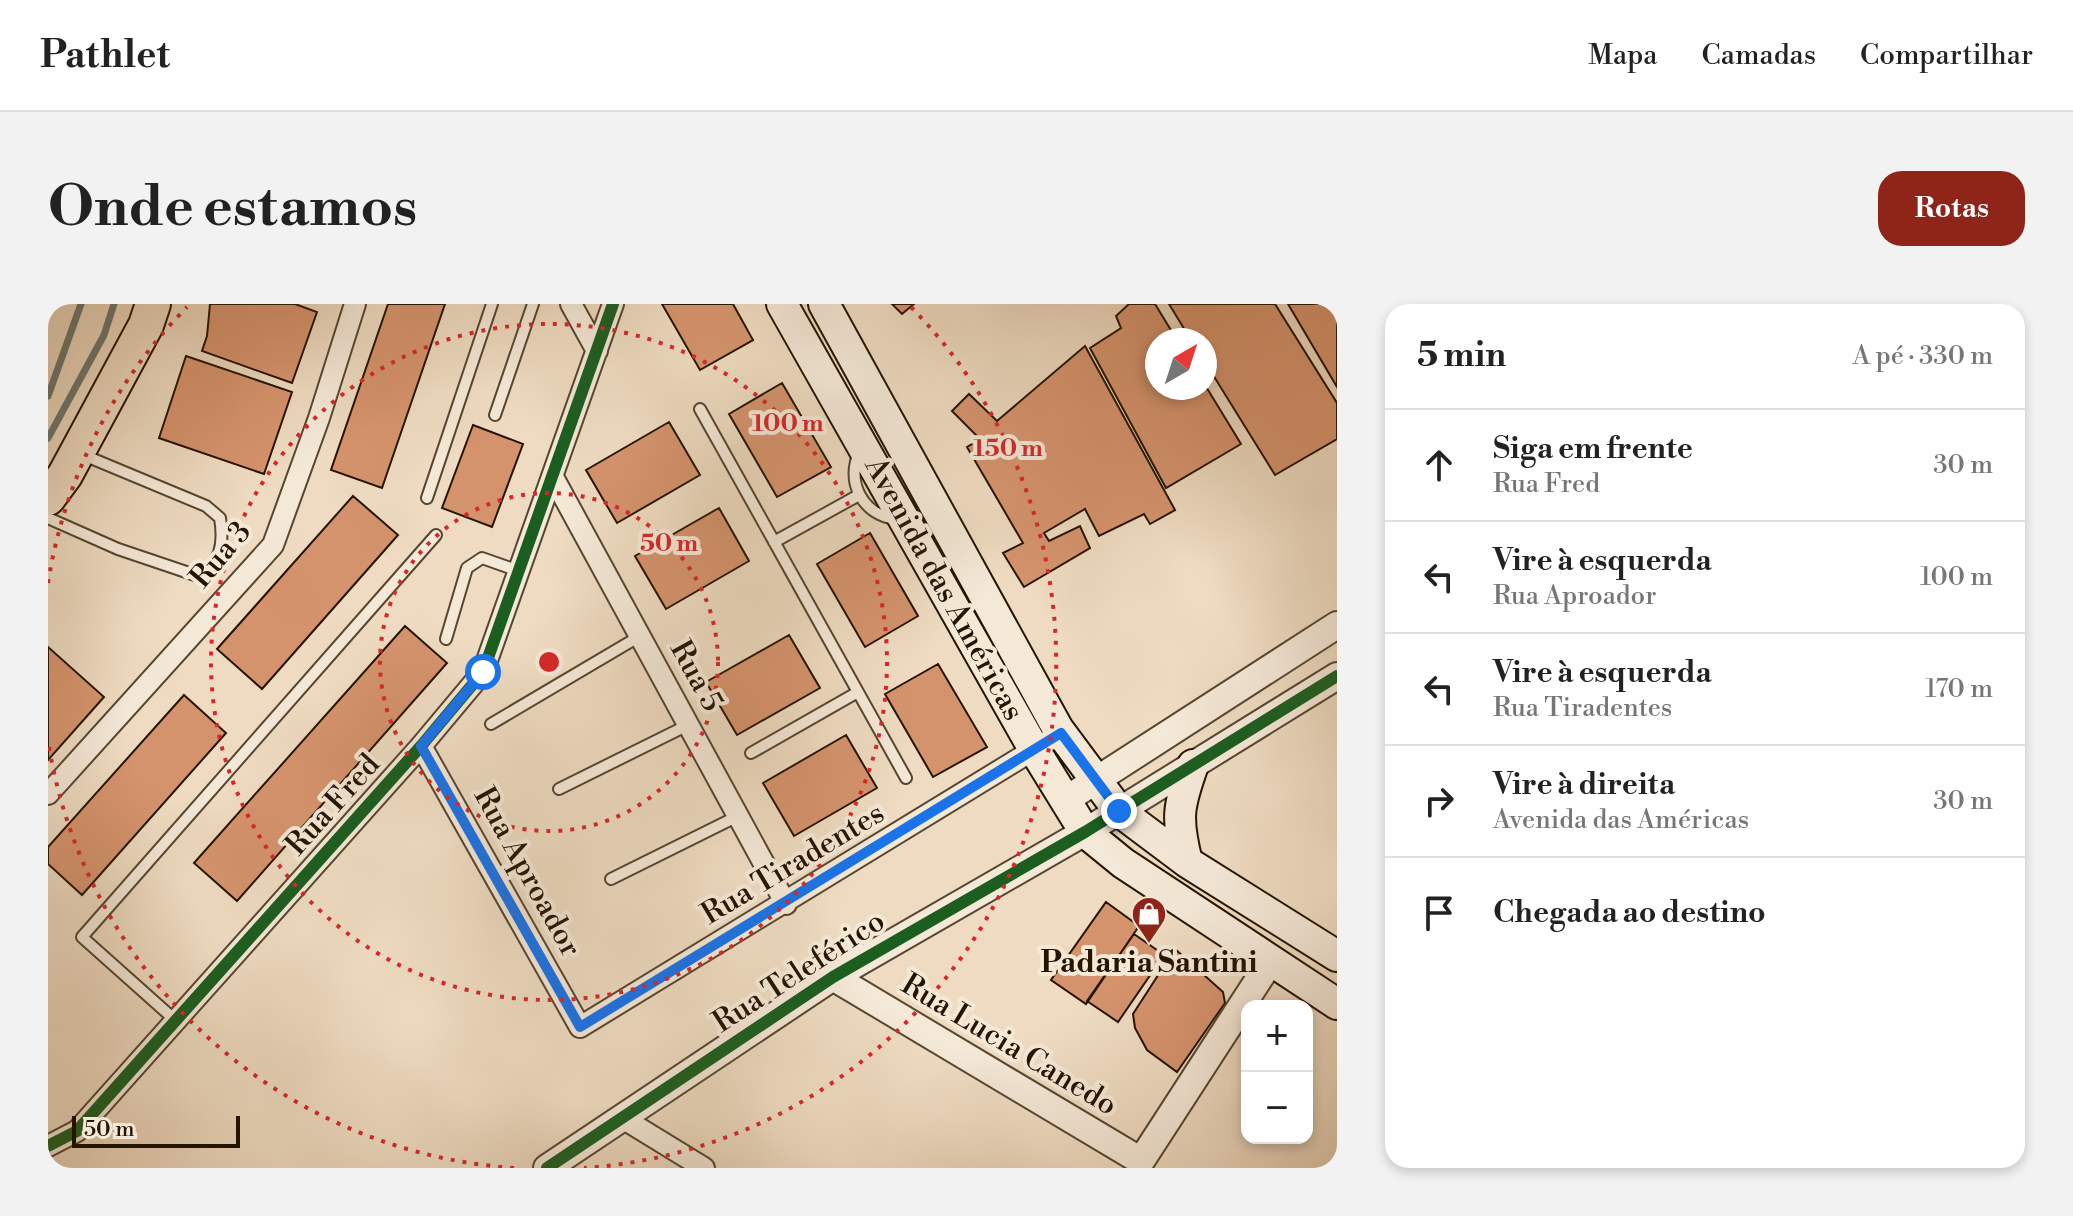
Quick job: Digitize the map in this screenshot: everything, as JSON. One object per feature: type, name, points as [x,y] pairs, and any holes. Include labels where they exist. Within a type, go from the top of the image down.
[{"type":"main road","points":[[48,498],[77,452],[146,325],[153,304]]},
{"type":"main road","name":"Avenida das Américas","points":[[782,304],[1035,751],[1085,832],[1123,863],[1337,1004]]},
{"type":"main road","name":"Avenida das Américas","points":[[824,304],[1061,733],[1119,811],[1187,862],[1337,956]]},
{"type":"main road","points":[[1187,862],[1179,832],[1179,807],[1193,765]]},
{"type":"street","name":"Rua 3","points":[[48,794],[273,545],[319,418],[355,304]]},
{"type":"street","points":[[571,304],[597,351]]},
{"type":"street","name":"Rua Fred","points":[[48,1146],[77,1131],[421,746],[483,672],[613,304]]},
{"type":"street","name":"Rua 5","points":[[553,477],[786,904]]},
{"type":"street","points":[[1064,801],[1337,625]]},
{"type":"street","name":"Rua Teleférico","points":[[547,1168],[833,977],[1085,832],[1337,676]]},
{"type":"street","name":"Rua Tiradentes","points":[[580,1027],[786,904],[1061,733]]},
{"type":"street","name":"Rua Aproador","points":[[421,746],[580,1027]]},
{"type":"street","points":[[1143,1166],[1270,962]]},
{"type":"street","name":"Rua Lucia Canedo","points":[[833,977],[1143,1166]]},
{"type":"street","points":[[624,1119],[704,1168]]},
{"type":"lane","points":[[427,498],[492,304]]},
{"type":"lane","points":[[495,415],[533,304]]},
{"type":"lane","points":[[700,409],[906,778]]},
{"type":"lane","points":[[863,445],[855,461],[854,479],[859,495],[878,514],[905,519]]},
{"type":"lane","points":[[48,518],[118,549],[195,575],[205,571],[218,556],[224,542],[220,518],[206,506],[77,452]]},
{"type":"lane","points":[[774,542],[859,495]]},
{"type":"lane","points":[[175,1020],[82,937],[436,535]]},
{"type":"lane","points":[[446,639],[467,568],[482,558],[519,571]]},
{"type":"lane","points":[[491,724],[640,636]]},
{"type":"lane","points":[[751,753],[858,692]]},
{"type":"lane","points":[[559,789],[688,725]]},
{"type":"lane","points":[[611,879],[738,816]]},
{"type":"building","points":[[210,304],[295,304],[317,312],[292,383],[202,351],[207,336]]},
{"type":"building","points":[[388,304],[445,304],[382,488],[331,470]]},
{"type":"building","points":[[662,304],[733,304],[753,340],[700,370]]},
{"type":"building","points":[[892,304],[914,304],[902,314]]},
{"type":"building","points":[[1129,304],[1155,304],[1170,328],[1145,328],[1145,400],[1214,400],[1241,444],[1166,488],[1090,348],[1121,328],[1116,316]]},
{"type":"building","points":[[1169,304],[1275,304],[1337,403],[1337,439],[1275,475],[1217,381],[1217,328],[1184,328]]},
{"type":"building","points":[[1288,304],[1337,304],[1337,387]]},
{"type":"building","points":[[1085,346],[1175,510],[1150,524],[1144,514],[1099,536],[1085,509],[1044,533],[1049,541],[1080,526],[1090,548],[1024,587],[1003,553],[1023,543],[967,447],[980,439],[952,411],[969,394],[997,421]]},
{"type":"building","points":[[186,356],[292,392],[264,474],[159,438]]},
{"type":"building","points":[[782,383],[831,467],[777,497],[729,414]]},
{"type":"building","points":[[669,422],[700,475],[617,523],[586,470]]},
{"type":"building","points":[[473,425],[523,444],[492,527],[442,508]]},
{"type":"building","points":[[353,496],[398,535],[262,689],[217,649]]},
{"type":"building","points":[[719,508],[749,561],[666,609],[635,556]]},
{"type":"building","points":[[870,533],[918,616],[865,647],[817,564]]},
{"type":"building","points":[[405,626],[447,663],[237,901],[194,863]]},
{"type":"building","points":[[789,635],[820,688],[737,735],[706,682]]},
{"type":"building","points":[[48,647],[104,697],[48,760]]},
{"type":"building","points":[[938,664],[987,747],[933,777],[885,694]]},
{"type":"building","points":[[184,695],[226,733],[82,895],[48,864],[48,847]]},
{"type":"building","points":[[846,735],[877,788],[794,836],[763,783]]},
{"type":"building","points":[[1106,902],[1139,926],[1086,1004],[1051,980]]},
{"type":"building","points":[[1134,934],[1164,955],[1118,1022],[1087,1001]]},
{"type":"building","points":[[1175,949],[1223,992],[1225,1003],[1177,1072],[1147,1050],[1135,1028],[1133,1014]]},
{"type":"waterway","points":[[48,396],[81,304]]},
{"type":"waterway","points":[[48,438],[104,335],[114,304]]},
{"type":"cycle path","points":[[48,1146],[77,1131],[421,746],[483,672],[613,304]]},
{"type":"cycle path","points":[[547,1168],[833,977],[1085,832],[1337,676]]},
{"type":"place","name":"Padaria Santini","points":[[1149,945]]},
{"type":"route","points":[[483,672],[421,746],[580,1027],[786,904],[1061,733],[1119,811]]}]
